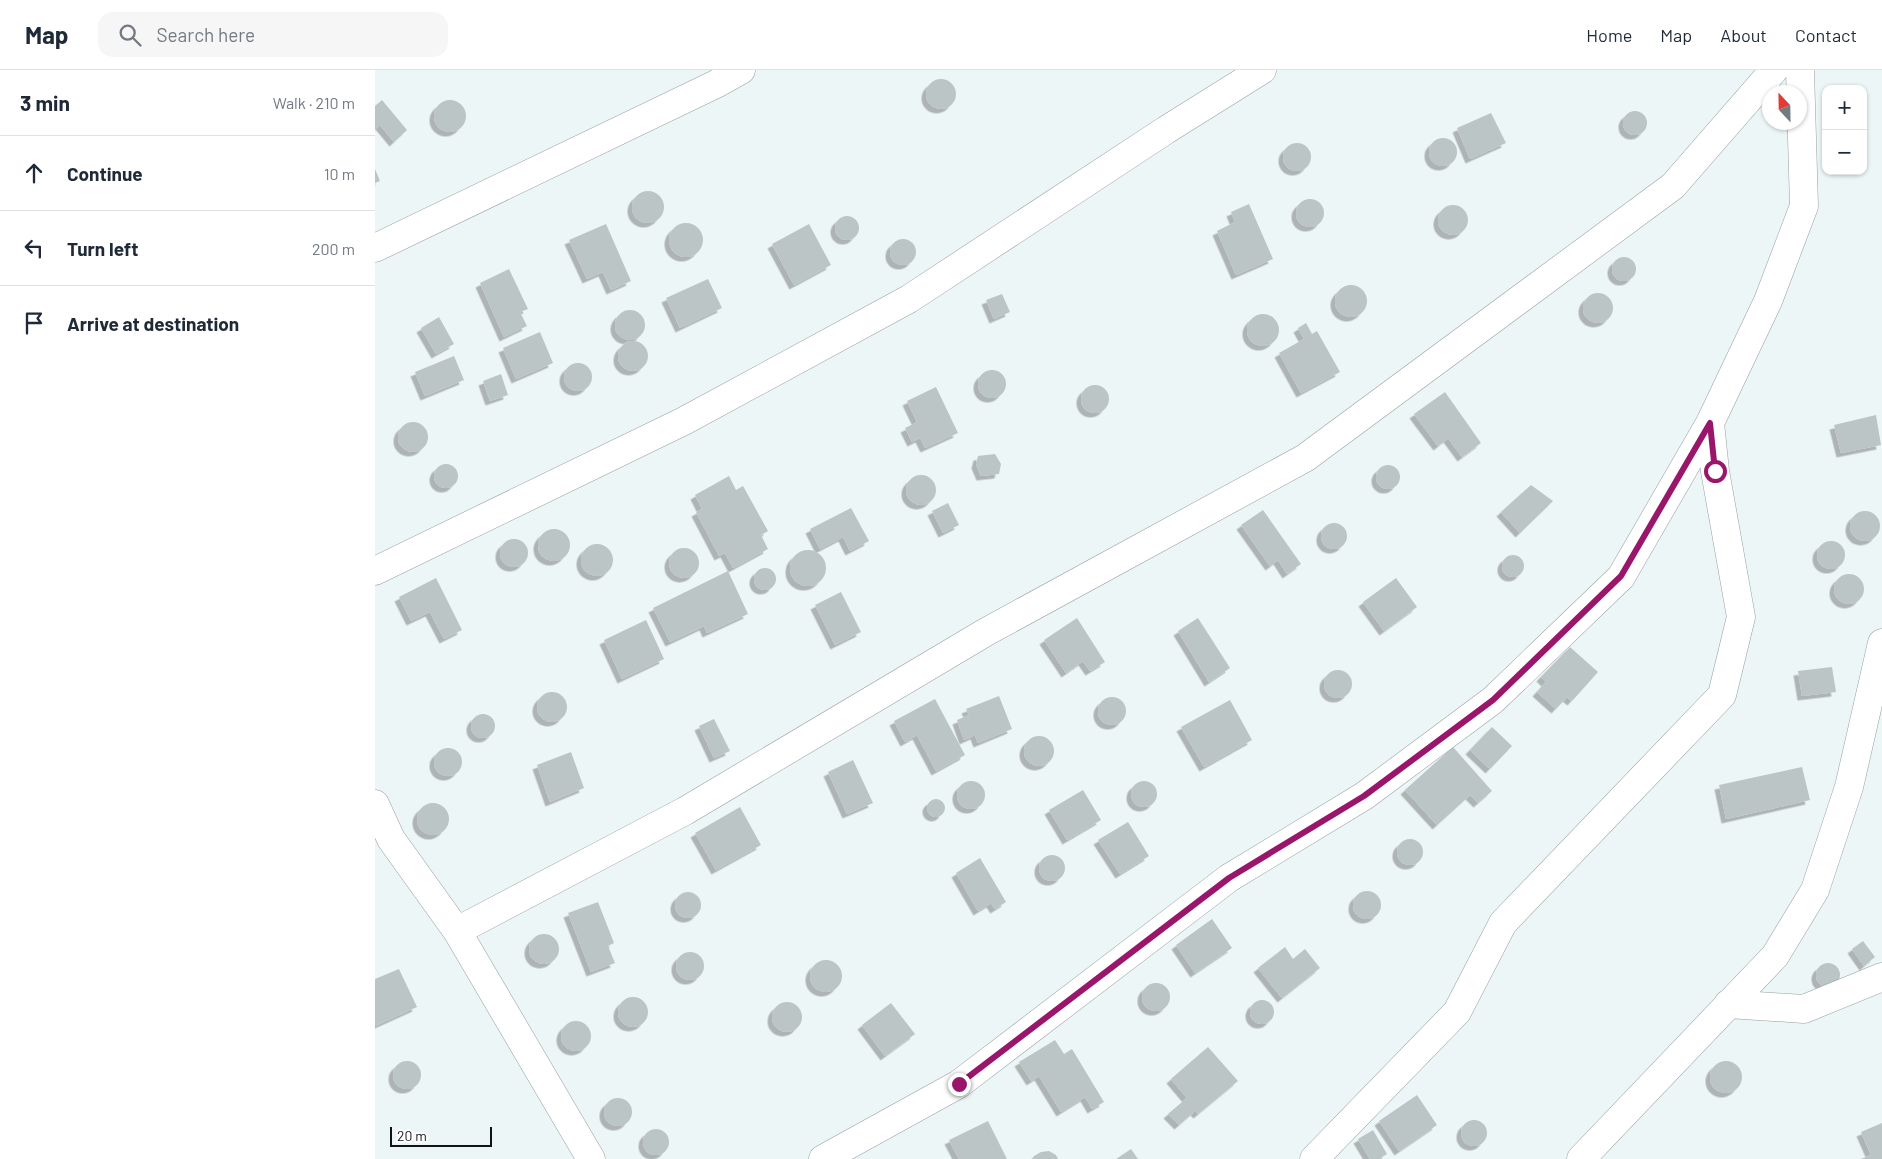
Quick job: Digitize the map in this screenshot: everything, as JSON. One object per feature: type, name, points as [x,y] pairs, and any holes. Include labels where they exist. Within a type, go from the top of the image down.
[{"type":"street","points":[[375,248],[741,70]]},
{"type":"street","points":[[375,571],[684,421],[909,298],[1166,130],[1262,70]]},
{"type":"street","points":[[457,931],[685,811],[987,632],[1305,458],[1673,186],[1774,70]]},
{"type":"street","points":[[823,1159],[959,1084],[1229,878],[1364,796],[1493,700],[1621,576],[1710,423],[1768,301],[1803,206],[1800,70]]},
{"type":"street","points":[[1314,1159],[1457,1012],[1503,924],[1722,695],[1741,617],[1715,471],[1710,423]]},
{"type":"street","points":[[1581,1159],[1775,956],[1815,890],[1849,787],[1882,643]]},
{"type":"street","points":[[375,804],[391,839],[457,931],[591,1159]]},
{"type":"street","points":[[1728,1004],[1804,1009],[1882,977]]},
{"type":"building","points":[[941,79],[947,80],[955,88],[955,100],[947,108],[941,109],[935,108],[927,100],[926,94],[927,88],[935,80]]},
{"type":"building","points":[[382,100],[407,130],[394,142],[380,125],[375,130],[375,106]]},
{"type":"building","points":[[450,100],[456,101],[461,105],[465,110],[465,122],[461,127],[456,131],[450,132],[444,131],[439,127],[435,122],[434,116],[435,110],[439,105],[444,101]]},
{"type":"building","points":[[1635,111],[1644,114],[1647,123],[1644,132],[1635,135],[1626,132],[1623,123],[1626,114]]},
{"type":"building","points":[[1491,113],[1506,143],[1470,159],[1457,128]]},
{"type":"building","points":[[1443,138],[1453,142],[1457,152],[1453,162],[1443,166],[1433,162],[1429,152],[1433,142]]},
{"type":"building","points":[[1297,143],[1307,147],[1311,157],[1307,167],[1297,171],[1287,167],[1283,157],[1287,147]]},
{"type":"building","points":[[375,169],[380,181],[375,183]]},
{"type":"building","points":[[648,191],[654,192],[659,196],[663,201],[663,213],[659,218],[654,222],[648,223],[642,222],[637,218],[633,213],[632,207],[633,201],[637,196],[642,192]]},
{"type":"building","points":[[1310,199],[1320,203],[1324,213],[1320,223],[1310,227],[1300,223],[1296,213],[1300,203]]},
{"type":"building","points":[[1249,204],[1273,259],[1236,275],[1217,231],[1235,222],[1231,212]]},
{"type":"building","points":[[1453,205],[1459,206],[1467,214],[1467,226],[1459,234],[1453,235],[1447,234],[1439,226],[1438,220],[1439,214],[1447,206]]},
{"type":"building","points":[[842,216],[852,216],[859,223],[859,233],[852,240],[842,240],[835,233],[835,223]]},
{"type":"building","points":[[686,223],[698,228],[703,240],[698,252],[686,257],[674,252],[669,240],[674,228]]},
{"type":"building","points":[[606,224],[631,281],[611,290],[603,272],[587,279],[569,240]]},
{"type":"building","points":[[809,224],[831,265],[794,285],[772,244]]},
{"type":"building","points":[[903,239],[912,243],[916,252],[912,261],[903,265],[894,261],[890,252],[894,243]]},
{"type":"building","points":[[1624,257],[1633,260],[1636,269],[1633,278],[1624,281],[1615,278],[1612,269],[1615,260]]},
{"type":"building","points":[[509,269],[528,309],[520,312],[527,326],[504,337],[480,283]]},
{"type":"building","points":[[708,279],[722,308],[680,328],[666,298]]},
{"type":"building","points":[[1351,285],[1363,289],[1367,301],[1363,313],[1351,317],[1339,313],[1335,301],[1339,289]]},
{"type":"building","points":[[1598,293],[1609,297],[1613,308],[1609,319],[1598,323],[1587,319],[1583,308],[1587,297]]},
{"type":"building","points":[[1002,294],[1010,312],[994,319],[986,300]]},
{"type":"building","points":[[630,310],[641,314],[645,325],[641,336],[630,340],[619,336],[615,325],[619,314]]},
{"type":"building","points":[[1263,314],[1269,315],[1274,319],[1278,324],[1278,336],[1274,341],[1269,345],[1263,346],[1257,345],[1252,341],[1248,336],[1247,330],[1248,324],[1252,319],[1257,315]]},
{"type":"building","points":[[439,317],[454,344],[436,354],[421,328]]},
{"type":"building","points":[[1306,323],[1312,334],[1317,331],[1340,372],[1301,393],[1279,353],[1304,339],[1298,328]]},
{"type":"building","points":[[540,332],[553,363],[516,379],[503,348]]},
{"type":"building","points":[[633,341],[639,342],[647,350],[647,362],[639,370],[633,371],[627,370],[619,362],[618,356],[619,350],[627,342]]},
{"type":"building","points":[[454,356],[464,380],[425,396],[415,372]]},
{"type":"building","points":[[578,363],[588,367],[592,377],[588,387],[578,391],[568,387],[564,377],[568,367]]},
{"type":"building","points":[[992,370],[1002,374],[1006,384],[1002,394],[992,398],[982,394],[978,384],[982,374]]},
{"type":"building","points":[[501,374],[508,395],[490,401],[483,381]]},
{"type":"building","points":[[1095,385],[1105,389],[1109,399],[1105,409],[1095,413],[1085,409],[1081,399],[1085,389]]},
{"type":"building","points":[[936,387],[958,433],[925,448],[920,438],[912,442],[905,428],[917,422],[907,401]]},
{"type":"building","points":[[1445,392],[1481,443],[1462,457],[1448,438],[1438,446],[1414,414]]},
{"type":"building","points":[[1876,415],[1881,445],[1841,453],[1834,425]]},
{"type":"building","points":[[413,422],[424,426],[428,437],[424,448],[413,452],[402,448],[398,437],[402,426]]},
{"type":"building","points":[[995,454],[1001,464],[999,474],[981,476],[976,464],[978,456]]},
{"type":"building","points":[[441,464],[451,464],[458,471],[458,481],[451,488],[441,488],[434,481],[434,471]]},
{"type":"building","points":[[1388,465],[1397,468],[1400,477],[1397,486],[1388,489],[1379,486],[1376,477],[1379,468]]},
{"type":"building","points":[[921,475],[932,479],[936,490],[932,501],[921,505],[910,501],[906,490],[910,479]]},
{"type":"building","points":[[729,476],[736,490],[743,486],[768,531],[761,535],[768,549],[733,568],[725,553],[719,556],[696,512],[702,509],[695,495]]},
{"type":"building","points":[[1531,485],[1553,501],[1520,533],[1501,512]]},
{"type":"building","points":[[948,503],[959,525],[943,533],[932,511]]},
{"type":"building","points":[[851,508],[869,541],[850,551],[843,537],[820,549],[810,529]]},
{"type":"building","points":[[1263,510],[1301,564],[1287,574],[1278,560],[1270,566],[1241,525]]},
{"type":"building","points":[[1865,511],[1876,515],[1880,526],[1876,537],[1865,541],[1854,537],[1850,526],[1854,515]]},
{"type":"building","points":[[1334,523],[1343,527],[1347,536],[1343,545],[1334,549],[1325,545],[1321,536],[1325,527]]},
{"type":"building","points":[[554,529],[560,530],[565,534],[569,539],[569,551],[565,556],[560,560],[554,561],[548,560],[543,556],[539,551],[538,545],[539,539],[543,534],[548,530]]},
{"type":"building","points":[[514,539],[524,543],[528,553],[524,563],[514,567],[504,563],[500,553],[504,543]]},
{"type":"building","points":[[1831,541],[1841,545],[1845,555],[1841,565],[1831,569],[1821,565],[1817,555],[1821,545]]},
{"type":"building","points":[[597,544],[608,549],[613,560],[608,571],[597,576],[586,571],[581,560],[586,549]]},
{"type":"building","points":[[684,548],[695,552],[699,563],[695,574],[684,578],[673,574],[669,563],[673,552]]},
{"type":"building","points":[[808,550],[820,556],[826,568],[820,580],[808,586],[796,580],[790,568],[796,556]]},
{"type":"building","points":[[1513,555],[1521,558],[1524,566],[1521,574],[1513,577],[1505,574],[1502,566],[1505,558]]},
{"type":"building","points":[[765,568],[773,571],[776,579],[773,587],[765,590],[757,587],[754,579],[757,571]]},
{"type":"building","points":[[728,571],[748,614],[707,633],[704,626],[670,642],[653,608]]},
{"type":"building","points":[[1849,574],[1860,578],[1864,589],[1860,600],[1849,604],[1838,600],[1834,589],[1838,578]]},
{"type":"building","points":[[436,578],[462,630],[444,639],[430,612],[411,621],[399,597]]},
{"type":"building","points":[[1396,578],[1417,607],[1384,631],[1363,602]]},
{"type":"building","points":[[841,592],[861,632],[835,645],[815,605]]},
{"type":"building","points":[[1077,618],[1105,662],[1090,671],[1083,661],[1066,673],[1044,640]]},
{"type":"building","points":[[1198,618],[1230,668],[1209,682],[1178,631]]},
{"type":"building","points":[[646,620],[664,659],[622,679],[604,640]]},
{"type":"building","points":[[1570,647],[1598,672],[1572,701],[1567,697],[1556,709],[1537,692],[1546,682],[1541,677]]},
{"type":"building","points":[[1832,667],[1836,692],[1802,696],[1798,671]]},
{"type":"building","points":[[1338,670],[1348,674],[1352,684],[1348,694],[1338,698],[1328,694],[1324,684],[1328,674]]},
{"type":"building","points":[[552,692],[563,696],[567,707],[563,718],[552,722],[541,718],[537,707],[541,696]]},
{"type":"building","points":[[999,696],[1012,729],[978,743],[975,735],[964,740],[957,720],[969,715],[966,709]]},
{"type":"building","points":[[1112,697],[1122,701],[1126,711],[1122,721],[1112,725],[1102,721],[1098,711],[1102,701]]},
{"type":"building","points":[[935,699],[965,755],[936,771],[917,735],[905,742],[894,721]]},
{"type":"building","points":[[1230,700],[1252,740],[1204,767],[1181,727]]},
{"type":"building","points":[[483,714],[491,718],[495,726],[491,734],[483,738],[475,734],[471,726],[475,718]]},
{"type":"building","points":[[714,719],[730,751],[714,758],[699,726]]},
{"type":"building","points":[[1492,727],[1512,746],[1490,769],[1470,750]]},
{"type":"building","points":[[1039,736],[1050,740],[1054,751],[1050,762],[1039,766],[1028,762],[1024,751],[1028,740]]},
{"type":"building","points":[[1453,747],[1492,791],[1478,803],[1470,795],[1437,825],[1405,790]]},
{"type":"building","points":[[448,748],[458,752],[462,762],[458,772],[448,776],[438,772],[434,762],[438,752]]},
{"type":"building","points":[[571,752],[584,788],[550,802],[537,765]]},
{"type":"building","points":[[853,760],[873,803],[847,814],[828,772]]},
{"type":"building","points":[[1802,767],[1810,800],[1726,819],[1719,785]]},
{"type":"building","points":[[971,781],[981,785],[985,795],[981,805],[971,809],[961,805],[957,795],[961,785]]},
{"type":"building","points":[[1144,781],[1153,785],[1157,794],[1153,803],[1144,807],[1135,803],[1131,794],[1135,785]]},
{"type":"building","points":[[1083,790],[1101,820],[1067,840],[1049,810]]},
{"type":"building","points":[[932,799],[940,799],[945,804],[943,815],[932,817],[927,812],[927,804]]},
{"type":"building","points":[[433,803],[444,808],[449,819],[444,830],[433,835],[422,830],[417,819],[422,808]]},
{"type":"building","points":[[740,807],[761,845],[716,870],[695,833]]},
{"type":"building","points":[[1128,822],[1149,856],[1120,874],[1098,840]]},
{"type":"building","points":[[1410,839],[1419,843],[1423,852],[1419,861],[1410,865],[1401,861],[1397,852],[1401,843]]},
{"type":"building","points":[[1052,855],[1061,859],[1065,868],[1061,877],[1052,881],[1043,877],[1039,868],[1043,859]]},
{"type":"building","points":[[980,858],[1006,902],[995,909],[991,903],[978,911],[956,873]]},
{"type":"building","points":[[1367,891],[1377,895],[1381,905],[1377,915],[1367,919],[1357,915],[1353,905],[1357,895]]},
{"type":"building","points":[[688,892],[697,896],[701,905],[697,914],[688,918],[679,914],[675,905],[679,896]]},
{"type":"building","points":[[598,902],[614,943],[608,946],[615,963],[591,972],[568,913]]},
{"type":"building","points":[[1212,919],[1232,948],[1195,973],[1176,945]]},
{"type":"building","points":[[544,934],[550,935],[558,943],[558,955],[550,963],[544,964],[538,963],[530,955],[529,949],[530,943],[538,935]]},
{"type":"building","points":[[1863,941],[1875,957],[1864,966],[1852,949]]},
{"type":"building","points":[[1285,947],[1293,959],[1305,949],[1320,968],[1282,998],[1258,968]]},
{"type":"building","points":[[690,952],[700,956],[704,966],[700,976],[690,980],[680,976],[676,966],[680,956]]},
{"type":"building","points":[[826,960],[838,964],[842,976],[838,988],[826,992],[814,988],[810,976],[814,964]]},
{"type":"building","points":[[1828,963],[1837,966],[1840,975],[1837,984],[1828,987],[1819,984],[1816,975],[1819,966]]},
{"type":"building","points":[[399,969],[417,1007],[375,1026],[375,979]]},
{"type":"building","points":[[1156,983],[1166,987],[1170,997],[1166,1007],[1156,1011],[1146,1007],[1142,997],[1146,987]]},
{"type":"building","points":[[633,997],[644,1001],[648,1012],[644,1023],[633,1027],[622,1023],[618,1012],[622,1001]]},
{"type":"building","points":[[1262,1000],[1267,1001],[1273,1007],[1273,1017],[1267,1023],[1262,1024],[1257,1023],[1251,1017],[1250,1012],[1251,1007],[1257,1001]]},
{"type":"building","points":[[787,1002],[793,1003],[801,1011],[801,1023],[793,1031],[787,1032],[781,1031],[773,1023],[772,1017],[773,1011],[781,1003]]},
{"type":"building","points":[[891,1003],[915,1034],[885,1056],[862,1025]]},
{"type":"building","points":[[576,1021],[582,1022],[590,1030],[590,1042],[582,1050],[576,1051],[570,1050],[562,1042],[561,1036],[562,1030],[570,1022]]},
{"type":"building","points":[[1055,1040],[1064,1054],[1072,1049],[1104,1102],[1092,1109],[1085,1097],[1061,1112],[1039,1076],[1031,1081],[1019,1062]]},
{"type":"building","points":[[1208,1047],[1238,1081],[1198,1114],[1195,1111],[1179,1125],[1168,1114],[1187,1098],[1171,1079]]},
{"type":"building","points":[[407,1061],[417,1065],[421,1075],[417,1085],[407,1089],[397,1085],[393,1075],[397,1065]]},
{"type":"building","points":[[1726,1061],[1732,1062],[1737,1066],[1741,1071],[1741,1083],[1737,1088],[1732,1092],[1726,1093],[1720,1092],[1715,1088],[1711,1083],[1710,1077],[1711,1071],[1715,1066],[1720,1062]]},
{"type":"building","points":[[1417,1095],[1437,1125],[1399,1151],[1379,1121]]},
{"type":"building","points":[[618,1098],[628,1102],[632,1112],[628,1122],[618,1126],[608,1122],[604,1112],[608,1102]]},
{"type":"building","points":[[1474,1120],[1483,1124],[1487,1133],[1483,1142],[1474,1146],[1465,1142],[1461,1133],[1465,1124]]},
{"type":"building","points":[[988,1121],[1007,1159],[959,1159],[949,1140]]},
{"type":"building","points":[[1882,1123],[1882,1159],[1861,1159],[1871,1155],[1861,1132]]},
{"type":"building","points":[[656,1129],[665,1133],[669,1142],[665,1151],[656,1155],[647,1151],[643,1142],[647,1133]]},
{"type":"building","points":[[1373,1130],[1387,1154],[1379,1159],[1370,1159],[1358,1139]]},
{"type":"building","points":[[1131,1149],[1138,1159],[1116,1159]]},
{"type":"building","points":[[1049,1151],[1056,1155],[1058,1159],[1032,1159],[1041,1152]]},
{"type":"route","points":[[959,1084],[1229,878],[1364,796],[1493,700],[1621,576],[1710,423],[1715,471]]}]
